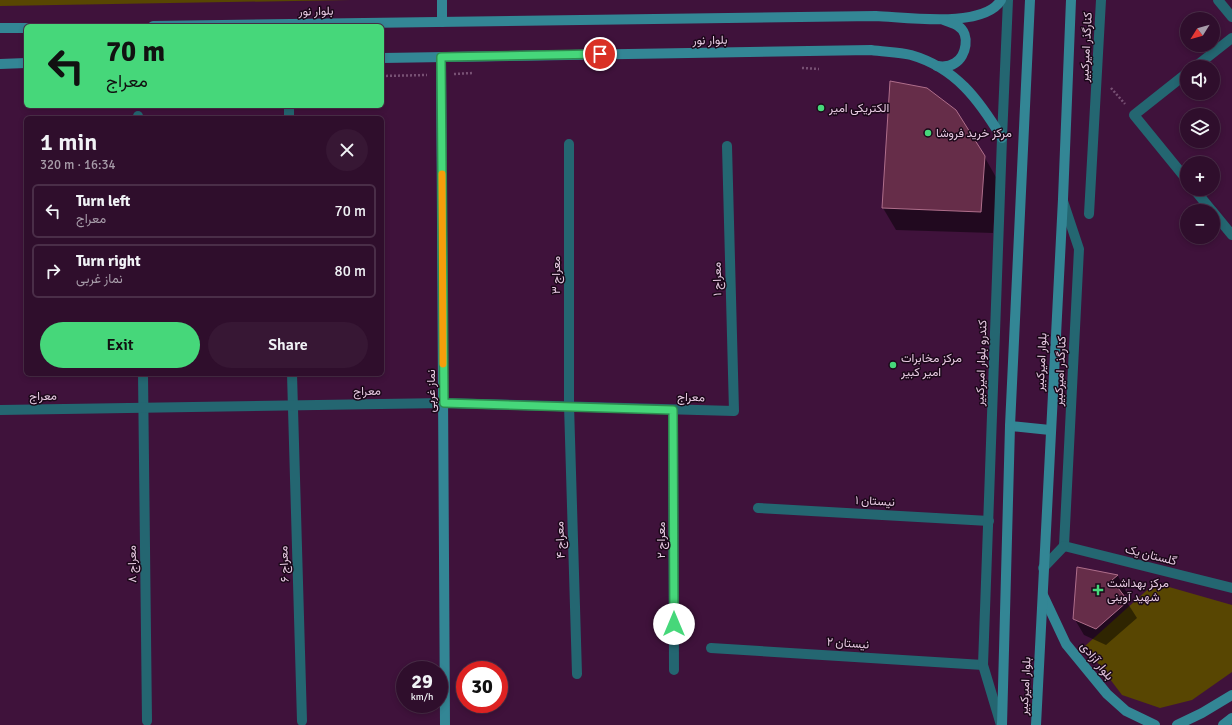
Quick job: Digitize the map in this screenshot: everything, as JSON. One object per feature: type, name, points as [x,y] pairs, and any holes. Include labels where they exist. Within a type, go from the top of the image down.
[{"type":"street","points":[[442,0],[442,22]]},
{"type":"street","name":"بلوار نور","points":[[298,24],[876,16],[939,18],[976,16],[998,6],[1001,0]]},
{"type":"street","name":"کندرو بلوار امیرکبیر","points":[[1002,725],[983,665],[1008,0]]},
{"type":"street","name":"بلوار امیرکبیر","points":[[1002,725],[1010,426],[1030,0]]},
{"type":"street","name":"بلوار امیرکبیر","points":[[1036,725],[1062,199],[1070,0]]},
{"type":"street","name":"کنارگذر امیرکبیر","points":[[1089,214],[1102,0]]},
{"type":"street","points":[[1218,0],[1232,17]]},
{"type":"street","points":[[935,66],[945,67],[955,63],[963,56],[966,47],[965,35],[959,26],[939,18]]},
{"type":"street","points":[[0,28],[24,28]]},
{"type":"street","points":[[1204,60],[1232,38]]},
{"type":"street","name":"بلوار نور","points":[[384,58],[871,50],[911,55],[944,70],[965,86],[984,108],[1002,138]]},
{"type":"street","name":"نماز غربی","points":[[441,57],[445,725]]},
{"type":"street","points":[[0,64],[24,64]]},
{"type":"street","points":[[1180,79],[1134,115],[1180,171]]},
{"type":"street","name":"معراج ۳","points":[[569,144],[569,406]]},
{"type":"street","name":"معراج ۱","points":[[727,146],[734,411]]},
{"type":"street","points":[[1200,196],[1207,204]]},
{"type":"street","name":"کنارگذر امیرکبیر","points":[[1062,199],[1079,249],[1064,546]]},
{"type":"street","points":[[1220,220],[1232,235]]},
{"type":"street","name":"معراج ۸","points":[[143,376],[147,721]]},
{"type":"street","name":"معراج ۶","points":[[292,376],[302,721]]},
{"type":"street","name":"معراج","points":[[0,410],[444,403],[734,411]]},
{"type":"street","name":"معراج ۴","points":[[569,406],[577,674]]},
{"type":"street","name":"معراج ۲","points":[[673,410],[674,670]]},
{"type":"street","points":[[1010,426],[1050,430]]},
{"type":"street","name":"نیستان ۱","points":[[758,508],[989,521]]},
{"type":"street","points":[[1043,568],[1064,546]]},
{"type":"street","name":"گلستان یک","points":[[1064,546],[1232,588]]},
{"type":"street","name":"بلوار آزادی","points":[[1042,593],[1066,644],[1107,694],[1126,711],[1155,725]]},
{"type":"street","name":"نیستان ۲","points":[[712,648],[983,665]]},
{"type":"street","points":[[1178,725],[1232,695]]},
{"type":"street","points":[[1223,725],[1232,718]]},
{"type":"path","points":[[1098,73],[1134,115]]},
{"type":"shaded area","points":[[0,0],[351,0],[0,6]]},
{"type":"shaded area","points":[[1155,583],[1232,605],[1232,672],[1192,700],[1160,708],[1122,695],[1085,646]]},
{"type":"building","name":"مرکز خرید فروشا","points":[[890,81],[927,88],[956,110],[985,156],[981,212],[882,208]]},
{"type":"building","name":"مرکز بهداشت شهید آوینی","points":[[1077,567],[1118,575],[1112,580],[1128,601],[1096,629],[1073,619]]},
{"type":"slow traffic","points":[[442,174],[443,364]]},
{"type":"place","name":"الکتریکی امیر","points":[[821,108]]},
{"type":"place","name":"مرکز خرید فروشا","points":[[928,133]]},
{"type":"place","name":"مرکز مخابرات امیر کبیر","points":[[893,365]]},
{"type":"place","name":"مرکز بهداشت شهید آوینی","points":[[1098,590]]},
{"type":"route","points":[[600,54],[441,57],[444,403],[673,410],[674,624]]}]
